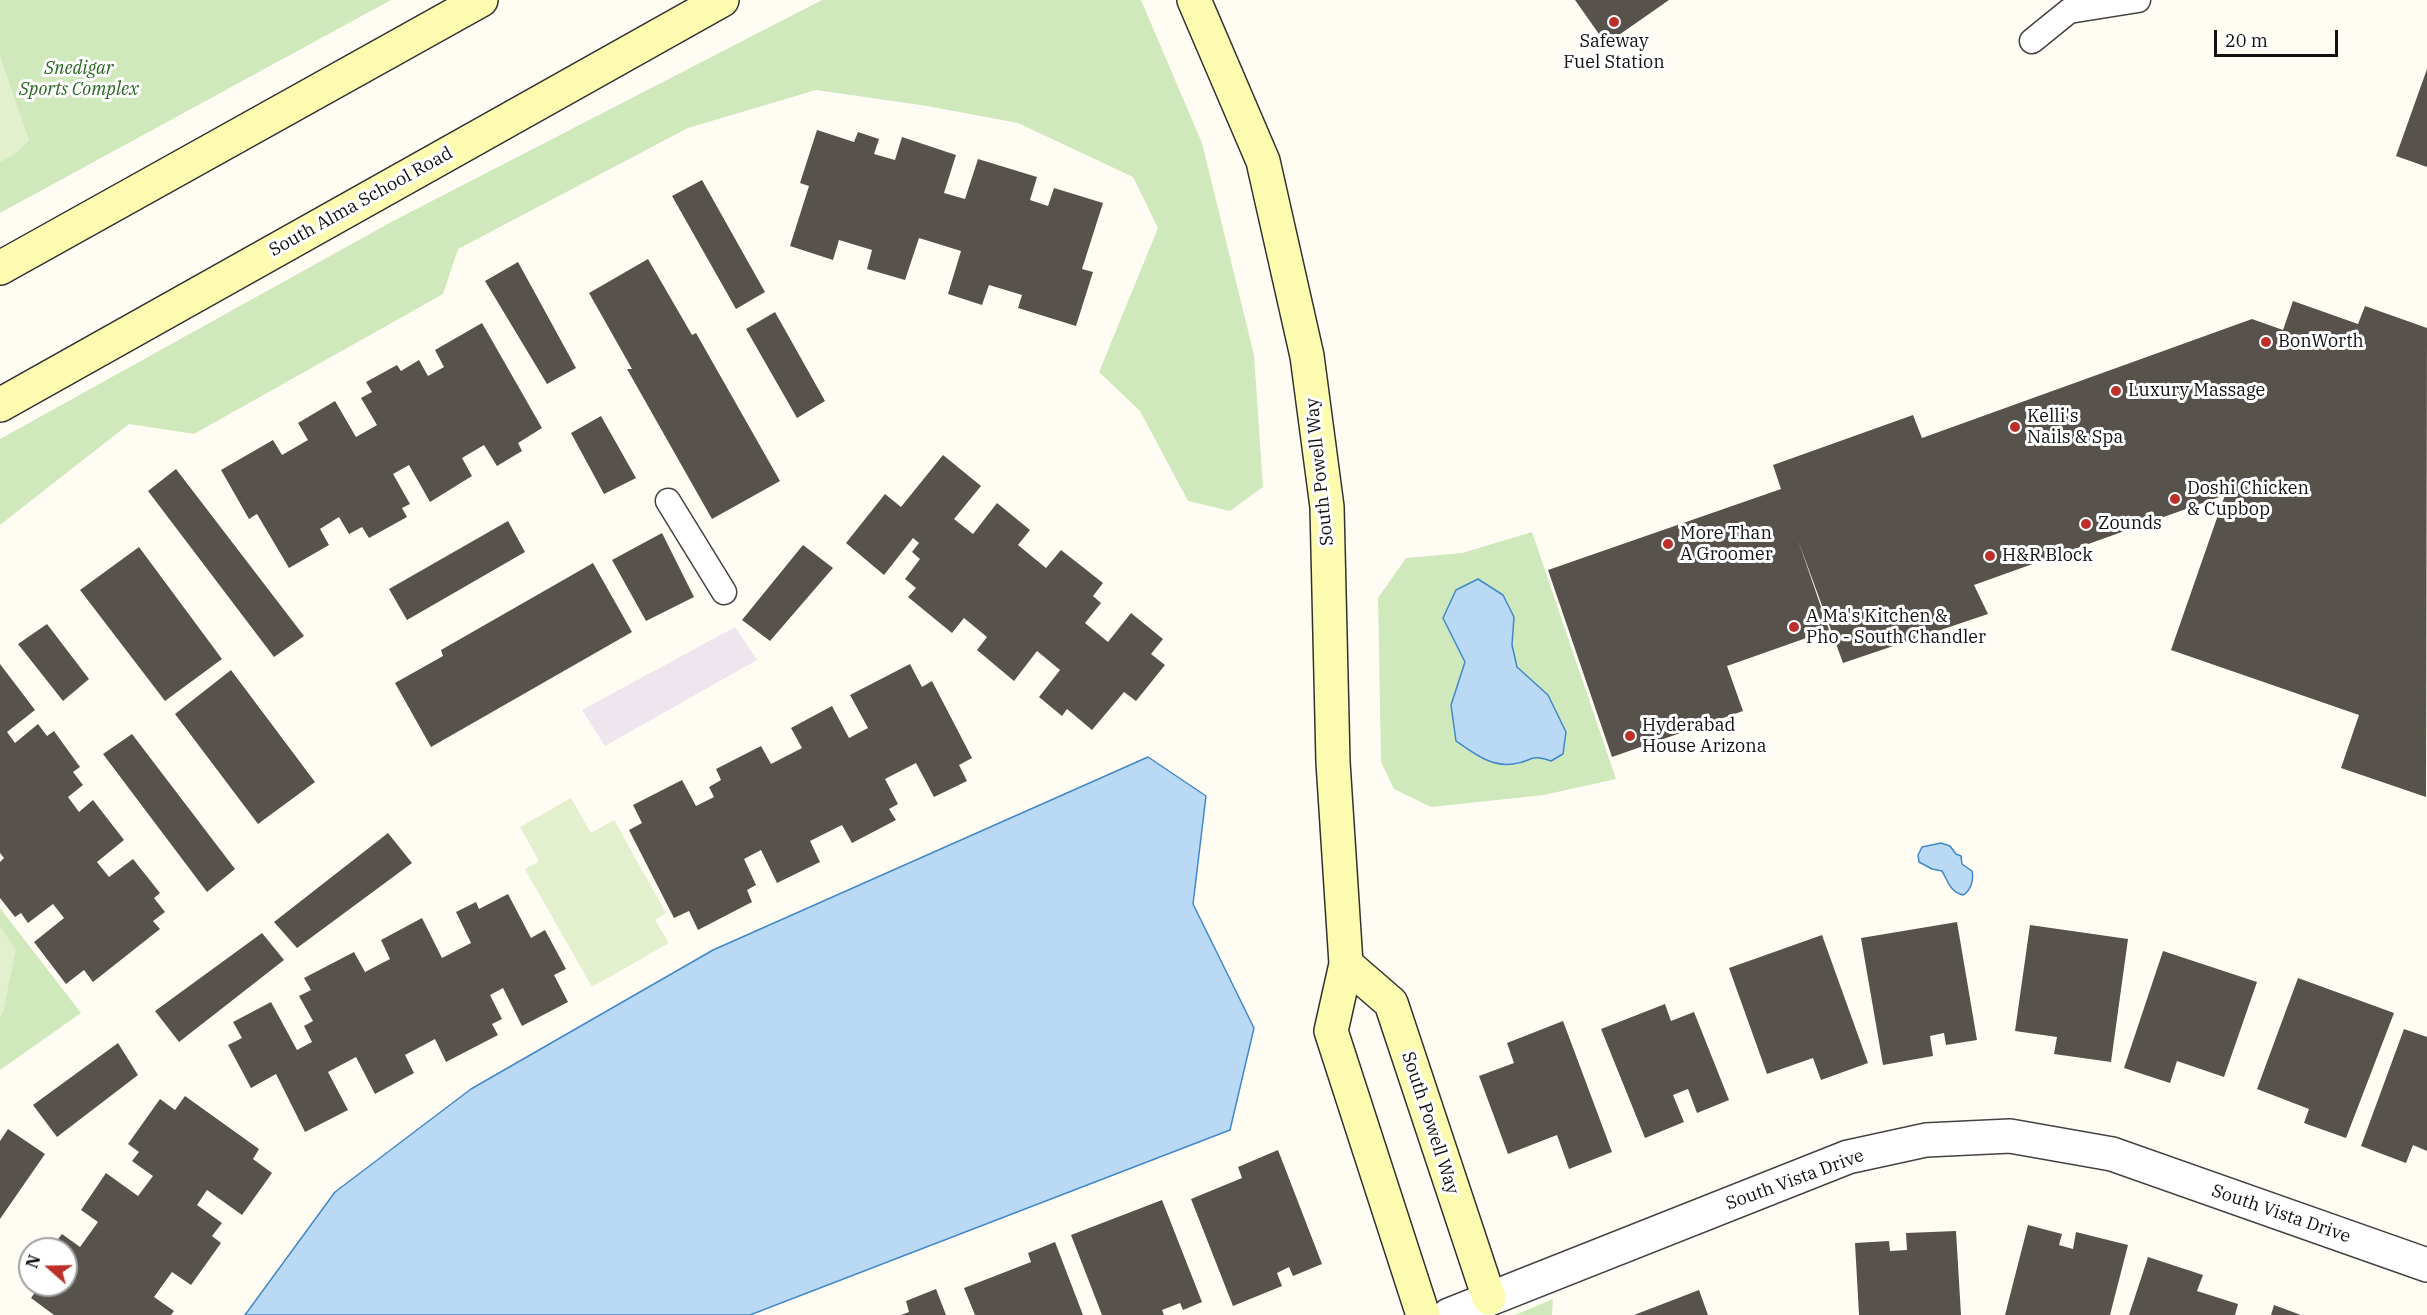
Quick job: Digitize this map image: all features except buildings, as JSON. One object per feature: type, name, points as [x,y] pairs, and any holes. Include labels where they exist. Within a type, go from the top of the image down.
[{"type":"street","points":[[0,268],[481,0]]},
{"type":"street","name":"South Alma School Road","points":[[0,405],[722,0]]},
{"type":"street","name":"South Powell Way","points":[[1194,0],[1263,161],[1307,356],[1327,507],[1333,762],[1346,964],[1331,1031],[1423,1315]]},
{"type":"street","name":"South Powell Way","points":[[1346,964],[1391,1003],[1489,1298]]},
{"type":"street","name":"South Vista Drive","points":[[1449,1315],[1848,1156],[1926,1140],[2010,1136],[2112,1154],[2427,1265]]},
{"type":"lane","points":[[2032,41],[2069,11],[2139,0]]},
{"type":"lane","points":[[668,501],[724,592]]},
{"type":"shaded area","points":[[735,627],[757,660],[605,746],[582,710]]},
{"type":"green space","name":"Snedigar Sports Complex","points":[[0,0],[391,0],[0,213]]},
{"type":"green space","points":[[822,0],[1141,0],[1202,143],[1254,355],[1263,487],[1230,511],[1188,501],[1140,411],[1099,372],[1158,228],[1133,177],[1018,123],[927,106],[816,90],[688,128],[458,249],[443,294],[194,434],[129,424],[0,525],[0,439],[395,220]]},
{"type":"green space","points":[[0,56],[29,140],[18,152],[0,162]]},
{"type":"green space","points":[[1532,532],[1616,779],[1544,795],[1431,807],[1394,789],[1381,762],[1378,598],[1406,558],[1462,553]]},
{"type":"green space","points":[[571,798],[591,833],[614,820],[666,913],[655,920],[669,943],[592,987],[525,869],[539,861],[520,827]]},
{"type":"green space","points":[[0,908],[81,1013],[0,1070]]},
{"type":"green space","points":[[0,927],[16,949],[3,1013],[0,1017]]},
{"type":"green space","points":[[1553,1299],[1552,1315],[1515,1315]]},
{"type":"water","points":[[1478,579],[1503,595],[1514,617],[1512,645],[1517,667],[1548,695],[1566,732],[1563,754],[1551,761],[1534,758],[1513,764],[1497,763],[1483,758],[1456,741],[1451,705],[1465,662],[1443,618],[1456,590]]},
{"type":"water","points":[[1148,757],[1206,796],[1193,904],[1254,1028],[1230,1130],[750,1315],[245,1315],[335,1192],[471,1089],[713,950]]},
{"type":"water","points":[[1941,843],[1950,846],[1956,854],[1961,856],[1962,864],[1972,871],[1971,884],[1963,895],[1952,889],[1942,871],[1919,862],[1918,855],[1922,847]]},
{"type":"place","name":"Safeway Fuel Station","points":[[1614,22]]},
{"type":"place","name":"BonWorth","points":[[2266,342]]},
{"type":"place","name":"Luxury Massage","points":[[2116,391]]},
{"type":"place","name":"Kelli's Nails & Spa","points":[[2015,427]]},
{"type":"place","name":"Doshi Chicken & Cupbop","points":[[2175,499]]},
{"type":"place","name":"Zounds","points":[[2086,524]]},
{"type":"place","name":"More Than A Groomer","points":[[1668,544]]},
{"type":"place","name":"H&R Block","points":[[1990,556]]},
{"type":"place","name":"A Ma's Kitchen & Pho - South Chandler","points":[[1794,627]]},
{"type":"place","name":"Hyderabad House Arizona","points":[[1630,736]]}]
